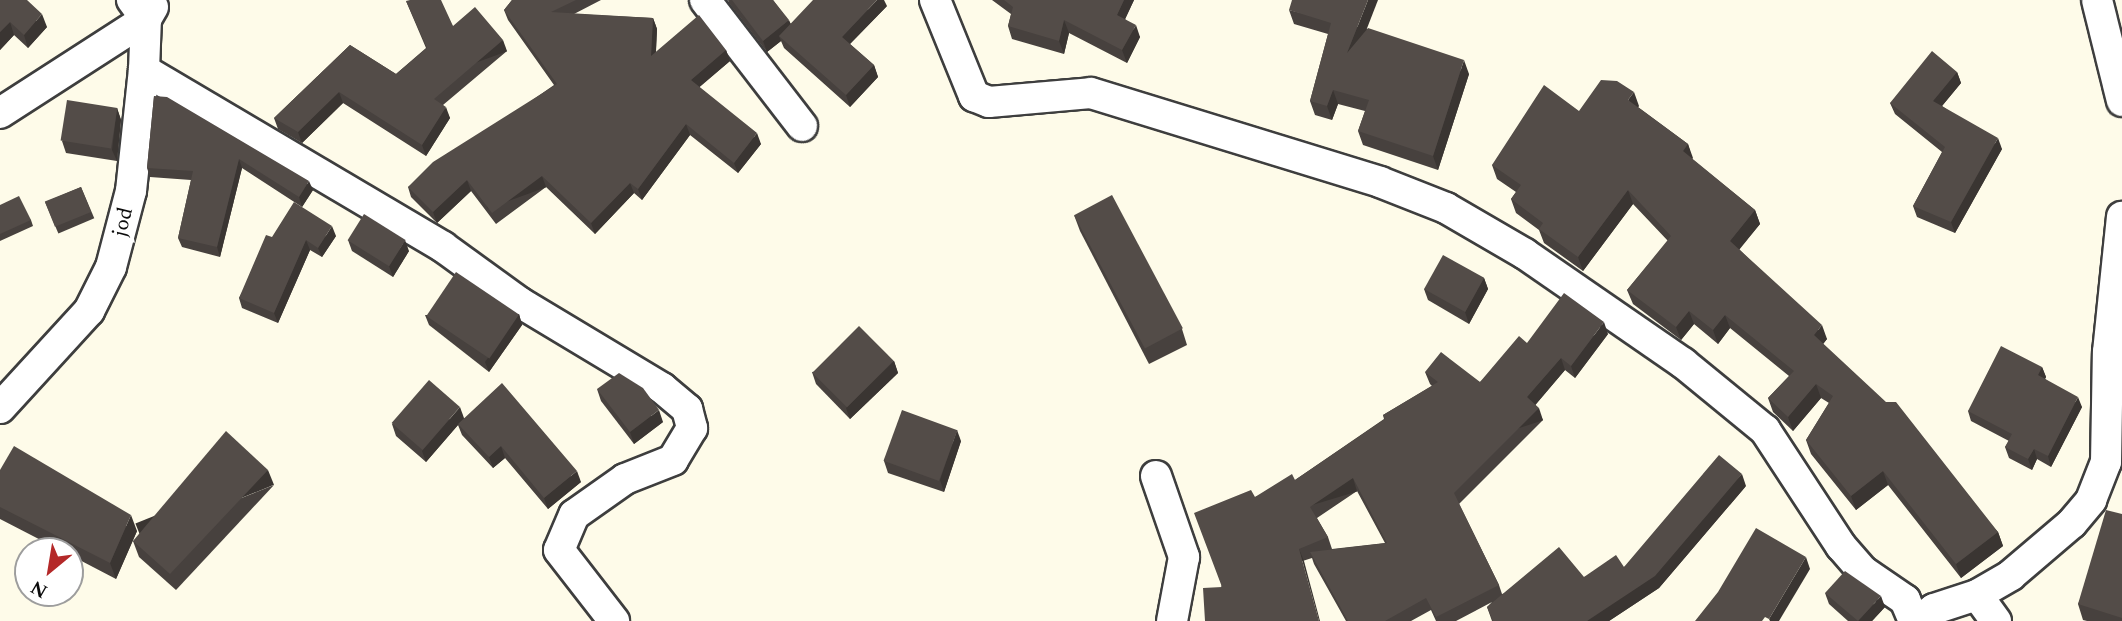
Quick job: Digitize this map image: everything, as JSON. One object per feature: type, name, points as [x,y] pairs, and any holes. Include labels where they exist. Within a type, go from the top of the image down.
[{"type":"street","points":[[705,0],[802,126]]},
{"type":"street","points":[[934,0],[974,96],[989,102],[1091,93],[1380,182],[1446,208],[1535,261],[1683,363],[1765,430],[1840,545],[1864,572],[1905,600],[1916,621],[1934,609],[1978,595],[2022,566],[2072,523],[2091,500],[2106,462],[2108,352],[2122,218]]},
{"type":"street","points":[[2097,0],[2122,101]]},
{"type":"street","points":[[0,113],[145,6]]},
{"type":"street","name":"jod","points":[[0,408],[89,311],[111,267],[131,191],[144,70],[145,6]]},
{"type":"street","points":[[144,70],[443,247],[519,302],[662,388],[687,410],[692,428],[673,460],[625,479],[574,515],[559,550],[614,621]]},
{"type":"street","points":[[1156,476],[1184,557],[1171,621]]},
{"type":"street","points":[[1978,595],[1996,621]]},
{"type":"building","points":[[0,0],[27,0],[42,14],[24,35],[10,22],[0,32]]},
{"type":"building","points":[[441,0],[453,26],[475,7],[503,40],[434,99],[446,107],[422,145],[339,92],[298,132],[274,118],[350,45],[396,74],[427,48],[406,1]]},
{"type":"building","points":[[512,0],[576,0],[551,12],[653,18],[651,56],[699,15],[726,50],[691,80],[757,133],[734,163],[686,124],[638,189],[630,183],[591,223],[542,176],[492,213],[467,180],[433,212],[408,187],[433,162],[557,84],[504,10]]},
{"type":"building","points":[[732,0],[773,0],[789,20],[763,41]]},
{"type":"building","points":[[813,0],[877,0],[842,37],[874,65],[846,95],[779,36]]},
{"type":"building","points":[[1004,0],[1124,0],[1117,15],[1136,25],[1122,50],[1064,20],[1059,41],[1008,26],[1013,7]]},
{"type":"building","points":[[1292,0],[1368,0],[1347,53],[1368,28],[1464,60],[1433,156],[1358,131],[1369,100],[1333,90],[1327,106],[1310,101],[1331,23],[1289,10]]},
{"type":"building","points":[[1932,51],[1957,72],[1933,101],[1998,138],[1951,222],[1913,206],[1945,147],[1890,103]]},
{"type":"building","points":[[1601,80],[1617,81],[1634,92],[1628,100],[1688,144],[1683,151],[1755,210],[1730,241],[1822,325],[1814,335],[1886,402],[1896,402],[1998,532],[1956,564],[1883,471],[1851,496],[1806,440],[1833,396],[1816,384],[1788,417],[1768,398],[1794,371],[1725,315],[1713,330],[1689,311],[1676,327],[1627,290],[1671,236],[1628,190],[1578,257],[1539,229],[1543,223],[1511,199],[1521,185],[1492,165],[1544,85],[1579,111]]},
{"type":"building","points":[[154,96],[167,97],[309,181],[299,197],[239,159],[217,247],[178,238],[193,171],[147,168]]},
{"type":"building","points":[[67,100],[117,108],[111,148],[61,140]]},
{"type":"building","points":[[81,187],[91,212],[55,227],[45,202]]},
{"type":"building","points":[[1112,195],[1183,328],[1145,349],[1074,215]]},
{"type":"building","points":[[19,196],[31,220],[0,234],[0,205]]},
{"type":"building","points":[[294,202],[332,226],[318,248],[306,240],[274,313],[239,298],[266,235],[272,237]]},
{"type":"building","points":[[364,214],[406,240],[389,266],[348,240]]},
{"type":"building","points":[[1443,255],[1484,278],[1465,312],[1424,289]]},
{"type":"building","points":[[456,272],[519,314],[489,358],[426,316]]},
{"type":"building","points":[[1564,293],[1604,322],[1571,366],[1561,358],[1527,397],[1539,408],[1454,493],[1499,585],[1436,617],[1426,598],[1385,621],[1348,621],[1310,552],[1387,543],[1353,478],[1310,507],[1328,537],[1299,549],[1319,621],[1205,621],[1203,588],[1222,587],[1194,513],[1251,490],[1255,497],[1292,474],[1295,480],[1385,419],[1383,415],[1438,382],[1425,372],[1441,352],[1480,382],[1519,336],[1527,343]]},
{"type":"building","points":[[859,326],[894,361],[847,407],[812,373]]},
{"type":"building","points":[[2001,346],[2042,367],[2038,375],[2078,397],[2048,456],[2034,449],[2028,459],[2005,447],[2012,434],[1968,411]]},
{"type":"building","points":[[619,373],[643,388],[659,410],[630,432],[597,389]]},
{"type":"building","points":[[429,380],[460,407],[423,450],[392,423]]},
{"type":"building","points":[[502,383],[577,471],[544,498],[501,446],[489,457],[458,424]]},
{"type":"building","points":[[902,410],[957,430],[939,481],[884,461]]},
{"type":"building","points":[[226,431],[268,470],[170,574],[133,541]]},
{"type":"building","points":[[14,446],[131,515],[110,563],[84,550],[84,537],[59,537],[0,507],[0,470]]},
{"type":"building","points":[[1719,455],[1742,474],[1655,576],[1587,621],[1493,621],[1487,607],[1559,547],[1584,577],[1616,555],[1624,567]]},
{"type":"building","points":[[2106,510],[2122,514],[2122,618],[2078,604]]},
{"type":"building","points":[[1756,528],[1806,557],[1769,619],[1765,617],[1762,621],[1695,621],[1718,592]]},
{"type":"building","points":[[1845,571],[1881,596],[1858,621],[1825,593]]}]
